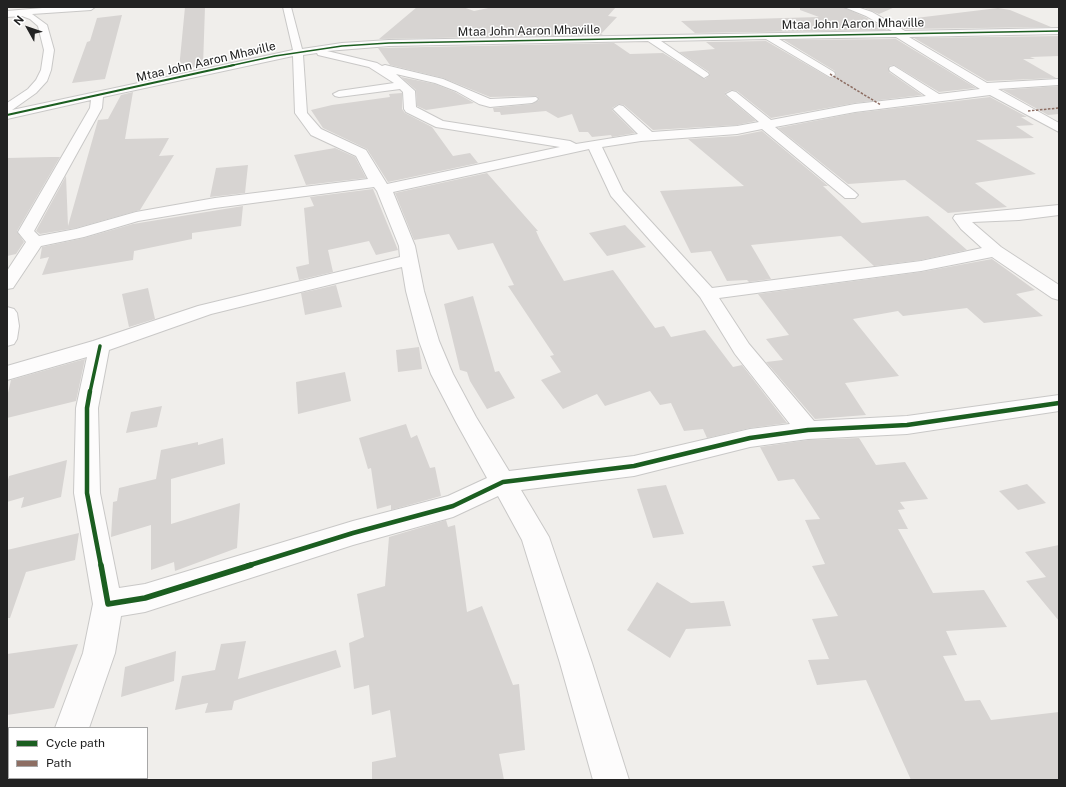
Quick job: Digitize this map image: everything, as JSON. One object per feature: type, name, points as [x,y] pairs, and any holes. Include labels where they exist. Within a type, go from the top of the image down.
[{"type":"street","points":[[7,14],[91,7]]},
{"type":"street","points":[[287,7],[298,52],[301,113],[316,132],[361,153],[380,186],[407,246],[415,291],[429,341],[442,374],[467,422],[535,537],[576,663],[611,780]]},
{"type":"street","points":[[848,7],[869,14],[989,89],[1059,128]]},
{"type":"street","points":[[7,10],[23,13],[33,17],[42,25],[49,50],[46,70],[40,81],[32,91],[7,108]]},
{"type":"street","name":"Mtaa John Aaron Mhaville","points":[[7,115],[298,52],[342,46],[389,43],[1059,31]]},
{"type":"street","points":[[768,36],[830,74]]},
{"type":"street","points":[[650,38],[704,75]]},
{"type":"street","points":[[311,50],[376,67],[396,70],[439,81],[460,88],[483,102],[490,103],[532,99]]},
{"type":"street","points":[[376,67],[410,92],[410,109],[440,124],[586,145],[616,193],[707,294],[742,349],[808,430]]},
{"type":"street","points":[[894,69],[937,98]]},
{"type":"street","points":[[7,284],[35,242],[78,234],[136,217],[201,206],[380,186],[586,145],[649,136],[716,133],[768,126],[855,108],[937,98],[989,89],[1058,82]]},
{"type":"street","points":[[339,94],[402,85]]},
{"type":"street","points":[[732,94],[850,194]]},
{"type":"street","points":[[35,242],[26,232],[96,108],[97,96]]},
{"type":"street","points":[[620,109],[649,136]]},
{"type":"street","points":[[1059,210],[1019,215],[961,218],[967,226],[996,251],[1059,294]]},
{"type":"street","points":[[707,294],[921,266],[996,251]]},
{"type":"street","points":[[7,373],[100,346],[205,310],[409,260]]},
{"type":"street","points":[[7,313],[9,326],[7,339]]},
{"type":"street","points":[[72,727],[99,653],[108,604],[87,493],[87,408],[100,346]]},
{"type":"street","points":[[108,604],[145,598],[353,533],[452,506],[503,482],[634,466],[750,438],[808,430],[907,425],[1059,403]]},
{"type":"building","points":[[185,7],[205,7],[203,66],[179,69]]},
{"type":"building","points":[[417,7],[463,7],[474,11],[493,7],[616,7],[608,16],[617,17],[601,34],[603,35],[379,39]]},
{"type":"building","points":[[800,7],[843,7],[869,19],[856,25],[875,23],[887,30],[695,33],[681,21],[819,17],[800,10]]},
{"type":"building","points":[[862,7],[895,7],[879,14]]},
{"type":"building","points":[[998,8],[1010,10],[1051,27],[905,29],[891,21]]},
{"type":"building","points":[[122,15],[105,79],[72,83],[87,42],[90,41],[97,18]]},
{"type":"building","points":[[1059,36],[1059,56],[1030,57],[1035,59],[1023,59],[1056,78],[987,81],[914,38]]},
{"type":"building","points":[[896,39],[976,88],[939,92],[894,65],[889,66],[889,72],[922,95],[855,103],[771,118],[737,91],[731,90],[725,93],[725,95],[756,121],[737,125],[653,130],[624,105],[619,104],[612,108],[612,110],[635,133],[612,137],[611,135],[592,137],[588,132],[579,132],[572,114],[558,118],[546,111],[501,115],[500,112],[494,112],[493,108],[532,104],[539,100],[537,96],[490,97],[443,78],[390,65],[378,48],[614,43],[630,54],[663,53],[705,79],[710,75],[709,72],[679,52],[715,49],[706,42],[766,41],[830,78],[835,77],[835,71],[784,40]]},
{"type":"building","points":[[401,77],[435,84],[455,92],[474,103],[426,110],[417,106],[416,90]]},
{"type":"building","points":[[1059,86],[1059,114],[1048,115],[1003,90]]},
{"type":"building","points":[[133,92],[125,139],[169,138],[159,156],[174,155],[140,210],[76,228],[40,234],[36,231],[66,176],[68,226],[98,120],[108,119],[121,95]]},
{"type":"building","points":[[402,93],[402,109],[405,113],[432,127],[453,156],[470,153],[478,163],[388,182],[367,149],[323,128],[311,110],[332,105],[390,97],[389,94]]},
{"type":"building","points":[[990,97],[1027,117],[1021,117],[1034,125],[1016,126],[1034,138],[976,140],[1036,174],[975,183],[1007,207],[948,213],[905,180],[848,184],[778,128],[855,113]]},
{"type":"building","points":[[762,131],[828,186],[823,186],[862,223],[928,216],[967,250],[921,260],[874,266],[841,236],[751,245],[771,279],[749,282],[747,280],[727,281],[711,251],[691,253],[660,191],[744,186],[688,139],[737,136]]},
{"type":"building","points":[[335,148],[355,157],[366,178],[306,185],[294,155]]},
{"type":"building","points":[[60,157],[17,231],[24,242],[16,254],[7,256],[7,158]]},
{"type":"building","points":[[248,165],[245,193],[210,197],[216,168]]},
{"type":"building","points":[[487,173],[538,231],[536,231],[540,240],[564,281],[613,270],[655,328],[664,326],[671,337],[705,330],[733,367],[742,365],[787,423],[750,428],[707,438],[703,429],[684,431],[671,403],[660,405],[650,391],[605,406],[597,394],[563,409],[541,380],[561,372],[550,356],[554,355],[508,286],[514,285],[493,243],[458,250],[449,234],[414,240],[395,193]]},
{"type":"building","points":[[373,189],[398,250],[376,255],[369,241],[328,250],[333,272],[299,280],[296,267],[309,264],[304,208],[314,206],[310,197]]},
{"type":"building","points":[[243,206],[241,226],[192,233],[192,239],[134,251],[133,260],[42,275],[49,257],[40,259],[42,247],[84,238],[133,224]]},
{"type":"building","points":[[625,225],[646,247],[607,256],[589,233]]},
{"type":"building","points":[[992,259],[1035,290],[1016,294],[1043,316],[984,323],[967,308],[903,316],[898,311],[853,319],[899,376],[845,383],[866,415],[815,419],[766,362],[783,360],[766,339],[789,335],[758,294],[921,272]]},
{"type":"building","points":[[336,285],[342,307],[305,315],[301,293]]},
{"type":"building","points":[[148,288],[155,319],[129,327],[122,294]]},
{"type":"building","points":[[473,296],[495,372],[499,371],[515,398],[487,409],[470,381],[467,372],[460,370],[444,304]]},
{"type":"building","points":[[419,347],[422,369],[398,372],[396,350]]},
{"type":"building","points":[[85,359],[76,401],[7,418],[7,397],[11,380]]},
{"type":"building","points":[[345,372],[351,401],[298,414],[296,382]]},
{"type":"building","points":[[162,406],[157,427],[126,433],[131,412]]},
{"type":"building","points":[[406,424],[411,438],[417,435],[430,468],[435,467],[441,496],[391,510],[391,505],[377,509],[371,468],[368,469],[359,438]]},
{"type":"building","points":[[223,438],[225,464],[171,479],[171,524],[240,503],[237,548],[175,571],[174,562],[151,570],[151,525],[111,537],[113,502],[117,501],[119,488],[156,479],[161,450],[198,442],[198,445]]},
{"type":"building","points":[[859,438],[876,465],[905,462],[928,499],[900,502],[905,509],[898,510],[908,529],[898,529],[933,593],[984,590],[1007,627],[946,631],[957,655],[943,656],[965,701],[980,700],[991,720],[1059,712],[1059,780],[911,780],[866,680],[817,685],[808,660],[829,659],[812,619],[838,616],[812,566],[825,564],[805,520],[820,519],[794,479],[778,481],[760,447],[808,440]]},
{"type":"building","points":[[67,460],[61,497],[21,508],[24,497],[7,502],[7,484],[9,476]]},
{"type":"building","points":[[1027,484],[1046,503],[1018,510],[999,491]]},
{"type":"building","points":[[666,485],[684,534],[653,538],[637,489]]},
{"type":"building","points":[[446,520],[448,527],[455,525],[467,612],[482,606],[513,685],[519,684],[525,750],[499,754],[504,780],[372,780],[372,762],[396,757],[390,710],[372,715],[369,685],[354,689],[349,643],[364,637],[357,594],[385,586],[389,537]]},
{"type":"building","points":[[79,533],[75,560],[26,572],[10,618],[7,618],[7,550]]},
{"type":"building","points":[[1059,545],[1059,621],[1026,581],[1046,577],[1025,552]]},
{"type":"building","points":[[657,582],[691,603],[724,601],[731,626],[686,629],[670,658],[627,630]]},
{"type":"building","points":[[246,641],[238,679],[336,650],[341,667],[234,701],[232,710],[205,713],[208,703],[175,710],[182,676],[215,670],[221,644]]},
{"type":"building","points":[[78,644],[54,708],[7,715],[7,654]]},
{"type":"building","points":[[176,651],[174,681],[121,697],[125,667]]},
{"type":"marked path","points":[[830,74],[881,105]]},
{"type":"marked path","points":[[1028,111],[1059,108]]},
{"type":"cycle path","points":[[7,115],[275,56],[342,46],[389,43],[1059,31]]},
{"type":"cycle path","points":[[100,346],[87,408],[87,493],[108,604],[145,598],[353,533],[453,506],[503,482],[634,466],[750,438],[808,430],[907,425],[1059,403]]}]
